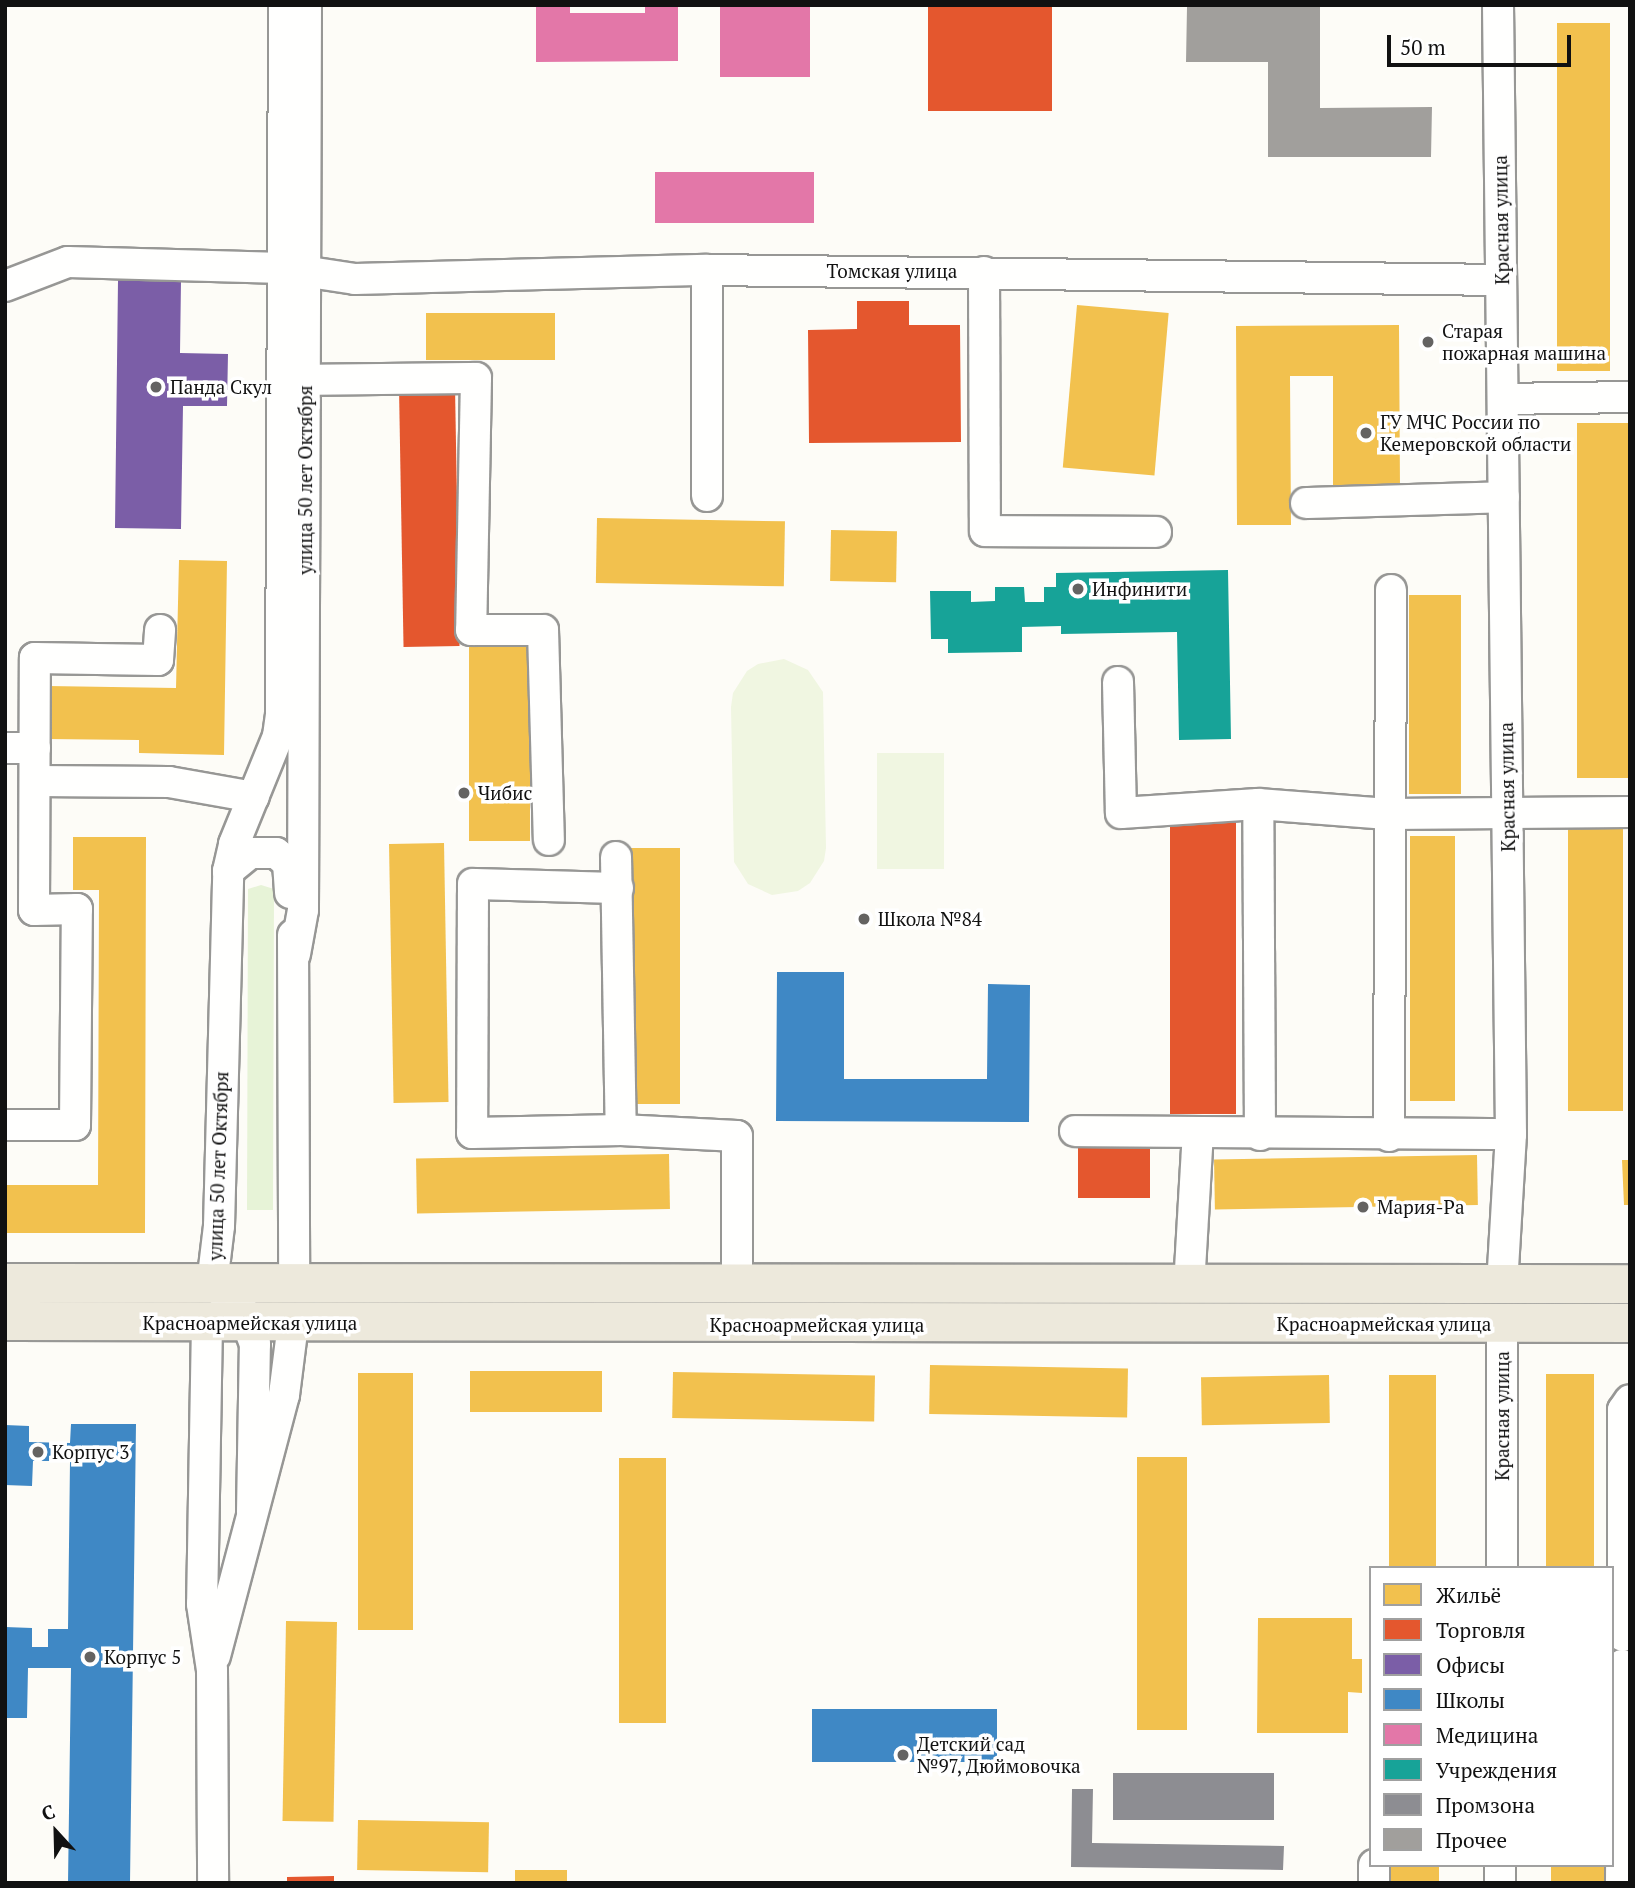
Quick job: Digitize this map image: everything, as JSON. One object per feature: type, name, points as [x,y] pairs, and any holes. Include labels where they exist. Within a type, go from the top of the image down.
[{"type":"main road","name":"Красноармейская улица","points":[[5,1283],[737,1287],[1630,1284]]},
{"type":"main road","name":"улица 50 лет Октября","points":[[207,1323],[212,1284]]},
{"type":"main road","name":"улица 50 лет Октября","points":[[293,1324],[294,1284]]},
{"type":"main road","name":"Красная улица","points":[[1502,1285],[1502,1324]]},
{"type":"main road","name":"Красноармейская улица","points":[[5,1321],[250,1324],[1630,1323]]},
{"type":"street","name":"улица 50 лет Октября","points":[[284,5],[294,271],[303,910],[295,954]]},
{"type":"street","name":"улица 50 лет Октября","points":[[294,271],[306,5]]},
{"type":"street","name":"Красная улица","points":[[1498,5],[1511,1134],[1502,1285]]},
{"type":"street","name":"Томская улица","points":[[5,286],[68,262],[294,271],[355,279],[707,270],[1501,280]]},
{"type":"street","points":[[707,270],[707,496]]},
{"type":"street","points":[[984,272],[985,531],[1156,532]]},
{"type":"street","points":[[294,380],[476,378],[471,630],[543,630],[549,839]]},
{"type":"street","name":"улица 50 лет Октября","points":[[212,1284],[219,1226],[228,871],[278,736],[281,715],[294,380]]},
{"type":"street","points":[[1503,399],[1630,397]]},
{"type":"street","points":[[1306,503],[1504,496]]},
{"type":"street","points":[[1389,1136],[1388,814],[1391,590]]},
{"type":"street","points":[[5,1125],[75,1125],[77,909],[34,910],[35,658],[158,660],[160,630]]},
{"type":"street","points":[[1118,682],[1121,813],[1258,804],[1388,814],[1630,812]]},
{"type":"street","points":[[5,748],[35,748]]},
{"type":"street","points":[[35,781],[169,782],[254,797]]},
{"type":"street","points":[[1258,804],[1260,1135]]},
{"type":"street","name":"улица 50 лет Октября","points":[[228,871],[250,853],[267,850],[283,857],[290,873],[295,954],[294,1284]]},
{"type":"street","points":[[616,857],[621,1130]]},
{"type":"street","points":[[618,888],[473,884],[472,1133],[621,1130],[737,1136],[737,1287]]},
{"type":"street","points":[[1075,1131],[1389,1136],[1511,1134]]},
{"type":"street","points":[[1189,1287],[1198,1132]]},
{"type":"street","points":[[212,1284],[230,1295],[250,1324],[257,1370],[252,1512]]},
{"type":"street","name":"улица 50 лет Октября","points":[[207,1323],[202,1604],[212,1670],[213,1883]]},
{"type":"street","name":"улица 50 лет Октября","points":[[212,1670],[284,1395],[293,1324]]},
{"type":"street","name":"Красная улица","points":[[1502,1324],[1502,1566]]},
{"type":"street","points":[[1621,1883],[1623,1410],[1630,1400]]},
{"type":"green space","points":[[784,659],[808,670],[823,692],[826,848],[824,861],[810,883],[798,891],[772,895],[748,884],[734,862],[731,707],[733,693],[747,671],[758,664]]},
{"type":"green space","points":[[877,753],[944,753],[944,869],[877,869]]},
{"type":"green space","points":[[261,885],[274,889],[273,1210],[247,1210],[248,889]]},
{"type":"building: Жильё","points":[[1557,23],[1610,23],[1610,371],[1557,371]]},
{"type":"building: Жильё","points":[[1077,305],[1169,313],[1154,475],[1063,467]]},
{"type":"building: Жильё","points":[[426,313],[555,313],[555,360],[426,360]]},
{"type":"building: Жильё","name":"ГУ МЧС России по Кемеровской области","points":[[1399,325],[1400,490],[1333,490],[1333,376],[1290,376],[1291,525],[1237,525],[1236,326]]},
{"type":"building: Жильё","points":[[1577,423],[1630,423],[1630,778],[1577,778]]},
{"type":"building: Жильё","points":[[597,518],[785,521],[784,586],[596,583]]},
{"type":"building: Жильё","points":[[831,530],[897,531],[896,582],[830,581]]},
{"type":"building: Жильё","points":[[179,560],[227,561],[224,755],[139,753],[139,740],[47,739],[48,686],[176,688]]},
{"type":"building: Жильё","points":[[1409,595],[1461,595],[1461,794],[1409,794]]},
{"type":"building: Жильё","points":[[469,642],[530,642],[530,841],[469,841]]},
{"type":"building: Жильё","points":[[1568,828],[1623,828],[1623,1111],[1568,1111]]},
{"type":"building: Жильё","points":[[1410,836],[1455,836],[1455,1101],[1410,1101]]},
{"type":"building: Жильё","points":[[73,837],[146,837],[145,1233],[5,1233],[5,1185],[98,1185],[99,890],[73,890]]},
{"type":"building: Жильё","points":[[444,843],[449,1102],[394,1103],[389,844]]},
{"type":"building: Жильё","points":[[629,848],[680,848],[680,1104],[629,1104]]},
{"type":"building: Жильё","points":[[669,1154],[670,1209],[417,1213],[416,1158]]},
{"type":"building: Жильё","points":[[1477,1155],[1478,1205],[1215,1210],[1214,1160]]},
{"type":"building: Жильё","points":[[1622,1160],[1630,1160],[1630,1205],[1624,1205]]},
{"type":"building: Жильё","points":[[930,1365],[1128,1368],[1127,1417],[929,1414]]},
{"type":"building: Жильё","points":[[470,1371],[602,1371],[602,1412],[470,1412]]},
{"type":"building: Жильё","points":[[673,1372],[875,1376],[874,1422],[672,1418]]},
{"type":"building: Жильё","points":[[358,1373],[413,1373],[413,1630],[358,1630]]},
{"type":"building: Жильё","points":[[1546,1374],[1594,1374],[1594,1566],[1546,1566]]},
{"type":"building: Жильё","points":[[1329,1375],[1330,1423],[1202,1425],[1201,1377]]},
{"type":"building: Жильё","points":[[1389,1375],[1436,1375],[1436,1566],[1389,1566]]},
{"type":"building: Жильё","points":[[1137,1457],[1187,1457],[1187,1730],[1137,1730]]},
{"type":"building: Жильё","points":[[619,1458],[666,1458],[666,1723],[619,1723]]},
{"type":"building: Жильё","points":[[1258,1618],[1352,1618],[1352,1659],[1362,1659],[1362,1693],[1348,1692],[1348,1733],[1257,1733]]},
{"type":"building: Жильё","points":[[286,1621],[337,1622],[334,1822],[283,1821]]},
{"type":"building: Жильё","points":[[358,1820],[489,1822],[488,1872],[357,1870]]},
{"type":"building: Жильё","points":[[1388,1867],[1439,1867],[1439,1883],[1388,1883]]},
{"type":"building: Жильё","points":[[1551,1867],[1608,1867],[1608,1883],[1551,1883]]},
{"type":"building: Жильё","points":[[515,1870],[567,1870],[567,1883],[515,1883]]},
{"type":"building: Торговля","points":[[928,5],[1052,5],[1052,111],[928,111]]},
{"type":"building: Торговля","points":[[857,301],[909,301],[909,325],[960,325],[961,442],[809,443],[808,330],[857,329]]},
{"type":"building: Торговля","points":[[455,387],[460,646],[404,647],[399,388]]},
{"type":"building: Торговля","points":[[1170,819],[1236,819],[1236,1114],[1170,1114]]},
{"type":"building: Торговля","points":[[1078,1141],[1150,1141],[1150,1198],[1078,1198]]},
{"type":"building: Торговля","points":[[334,1876],[334,1883],[287,1883],[287,1877]]},
{"type":"building: Офисы","points":[[118,280],[181,281],[180,353],[228,354],[227,406],[183,406],[181,529],[115,528]]},
{"type":"building: Школы","points":[[777,972],[844,972],[844,1079],[987,1079],[988,984],[1030,985],[1029,1122],[776,1121]]},
{"type":"building: Школы","name":"Корпус 5","points":[[71,1424],[136,1424],[130,1883],[68,1883],[71,1668],[28,1668],[27,1718],[5,1718],[5,1627],[32,1628],[32,1647],[48,1647],[48,1629],[68,1629],[70,1461],[33,1461],[32,1486],[5,1485],[5,1425],[29,1426],[29,1442],[70,1443]]},
{"type":"building: Школы","points":[[812,1709],[997,1709],[997,1762],[812,1762]]},
{"type":"building: Медицина","points":[[536,5],[570,5],[570,13],[645,13],[645,5],[678,5],[678,61],[536,62]]},
{"type":"building: Медицина","points":[[720,5],[810,5],[810,77],[720,77]]},
{"type":"building: Медицина","points":[[655,172],[814,172],[814,223],[655,223]]},
{"type":"building: Учреждения","points":[[1228,570],[1231,739],[1179,740],[1177,632],[1061,634],[1061,626],[1022,627],[1022,652],[948,653],[948,639],[931,639],[930,591],[971,591],[971,602],[995,601],[995,587],[1024,587],[1025,602],[1044,602],[1044,587],[1056,587],[1056,573]]},
{"type":"building: Промзона","points":[[1113,1773],[1274,1773],[1274,1820],[1113,1820]]},
{"type":"building: Промзона","points":[[1072,1789],[1093,1789],[1092,1843],[1284,1846],[1283,1870],[1071,1867]]},
{"type":"building: Прочее","points":[[1320,5],[1320,108],[1432,107],[1431,157],[1268,157],[1268,62],[1186,62],[1187,7]]},
{"type":"place","name":"Старая пожарная машина","points":[[1428,342]]},
{"type":"place","name":"Панда Скул","points":[[156,387]]},
{"type":"place","name":"ГУ МЧС России по Кемеровской области","points":[[1366,433]]},
{"type":"place","name":"Инфинити","points":[[1078,589]]},
{"type":"place","name":"Чибис","points":[[464,793]]},
{"type":"place","name":"Школа №84","points":[[864,919]]},
{"type":"place","name":"Мария-Ра","points":[[1363,1207]]},
{"type":"place","name":"Корпус 3","points":[[38,1452]]},
{"type":"place","name":"Корпус 5","points":[[90,1657]]},
{"type":"place","name":"Детский сад №97, Дюймовочка","points":[[903,1755]]}]
